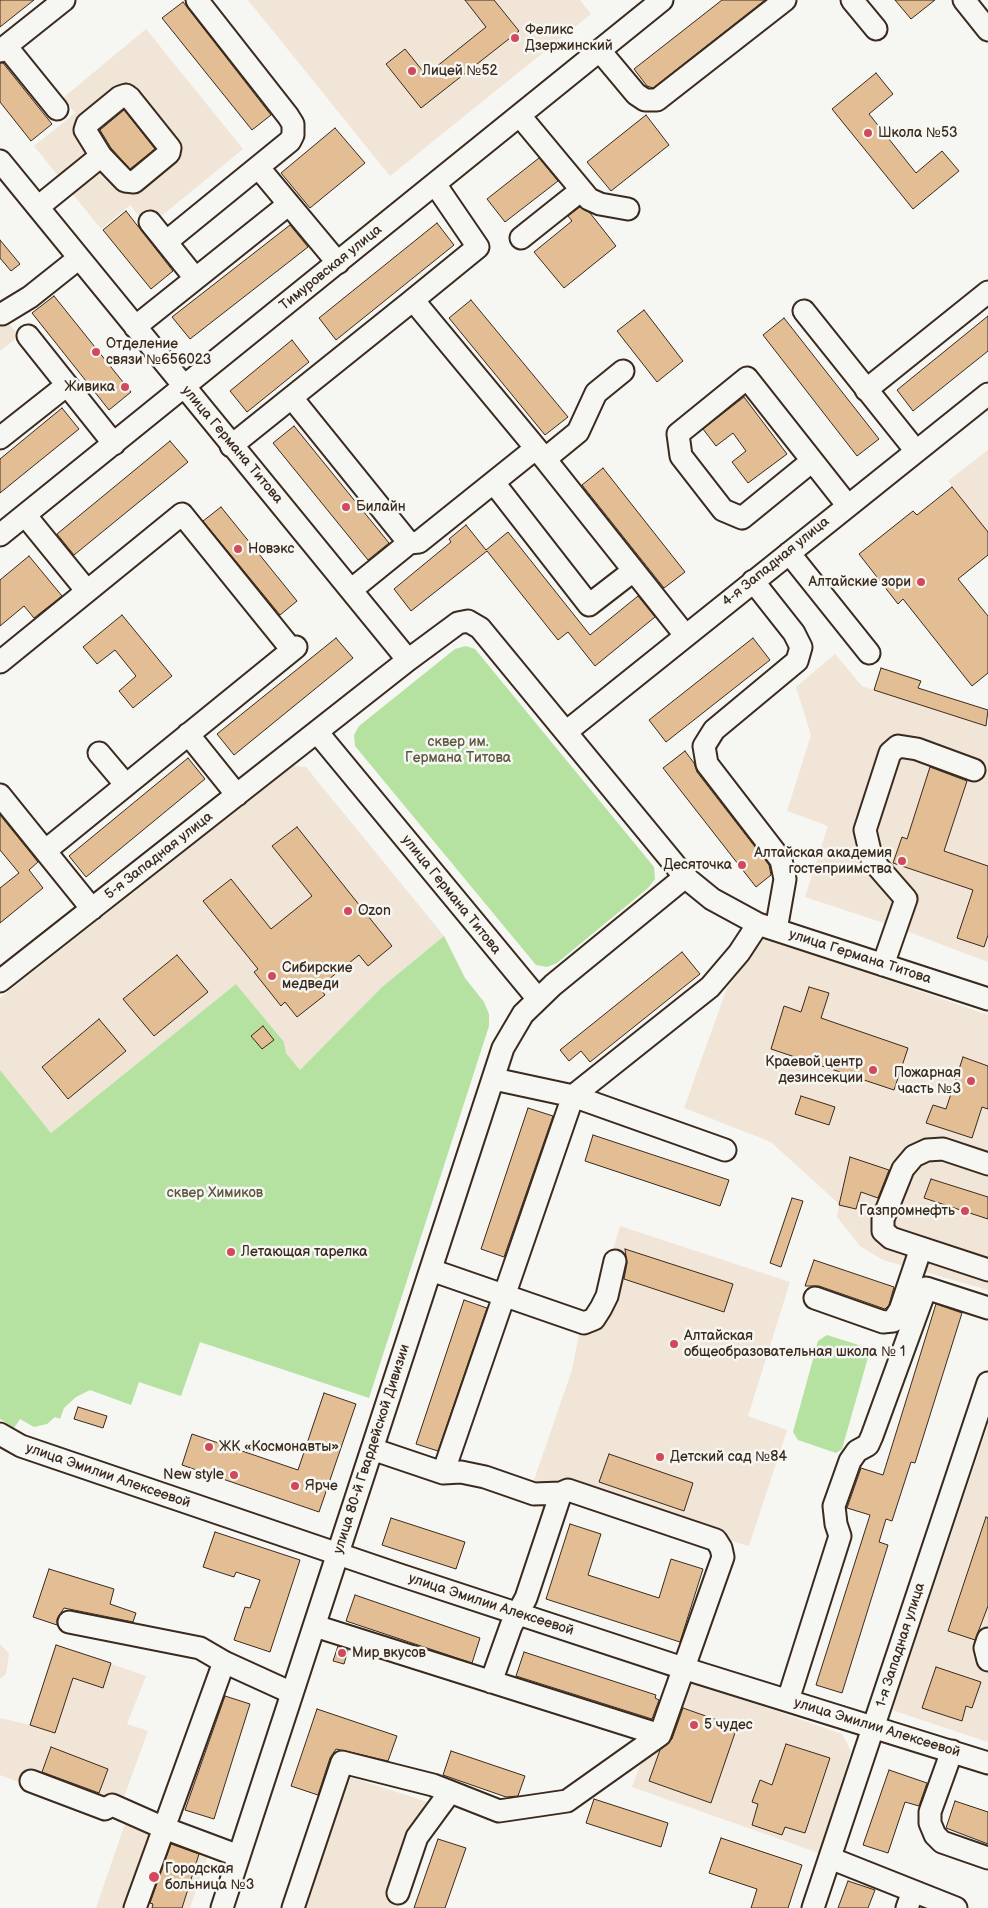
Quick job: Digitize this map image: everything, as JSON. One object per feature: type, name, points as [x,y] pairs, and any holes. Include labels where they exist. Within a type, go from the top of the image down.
[{"type":"street","points":[[57,110],[3,49],[64,0]]},
{"type":"street","points":[[166,242],[290,141],[294,135],[293,124],[197,0]]},
{"type":"street","name":"Тимуровская улица","points":[[0,535],[662,0]]},
{"type":"street","points":[[600,51],[636,94],[645,100],[657,100],[785,0]]},
{"type":"street","points":[[852,0],[876,29]]},
{"type":"street","points":[[964,0],[988,30]]},
{"type":"street","points":[[520,116],[580,191],[589,199],[600,204],[628,209]]},
{"type":"street","points":[[38,206],[101,156]]},
{"type":"street","name":"улица Германа Титова","points":[[1,163],[408,660]]},
{"type":"street","points":[[258,167],[338,262]]},
{"type":"street","points":[[232,446],[478,247],[435,184]]},
{"type":"street","points":[[521,238],[580,191]]},
{"type":"street","points":[[135,327],[289,204]]},
{"type":"street","points":[[150,222],[195,278]]},
{"type":"street","points":[[2,314],[30,298],[79,258]]},
{"type":"street","points":[[866,390],[988,292]]},
{"type":"street","points":[[413,300],[540,454],[685,635]]},
{"type":"street","points":[[804,311],[916,451]]},
{"type":"street","points":[[28,336],[114,444]]},
{"type":"street","points":[[351,590],[409,543],[419,542],[494,483],[578,432],[596,393],[623,371]]},
{"type":"street","points":[[812,461],[742,518],[723,510],[681,456],[678,434],[747,378],[848,506]]},
{"type":"street","points":[[0,438],[67,385]]},
{"type":"street","name":"4-я Западная улица","points":[[566,732],[988,394]]},
{"type":"street","points":[[292,398],[409,543]]},
{"type":"street","points":[[494,483],[590,605],[633,571]]},
{"type":"street","points":[[0,662],[182,514],[294,648],[45,851]]},
{"type":"street","points":[[25,515],[87,591]]},
{"type":"street","points":[[788,553],[869,653]]},
{"type":"street","points":[[443,1472],[573,1096],[710,987],[739,953],[767,927],[785,879],[781,860],[707,764],[704,746],[714,730],[797,661],[801,647],[794,633],[753,581]]},
{"type":"street","name":"улица Германа Титова","points":[[538,1000],[317,732],[458,623],[468,621],[480,628],[685,877],[712,898],[767,927],[988,998]]},
{"type":"street","name":"5-я Западная улица","points":[[0,981],[317,732]]},
{"type":"street","points":[[188,734],[237,795]]},
{"type":"street","points":[[883,965],[906,899],[872,860],[864,830],[890,753],[898,746],[917,749],[974,770]]},
{"type":"street","points":[[99,753],[126,785]]},
{"type":"street","points":[[0,794],[92,909]]},
{"type":"street","points":[[538,1000],[685,877]]},
{"type":"street","name":"улица 80-й Гвардейской Дивизии","points":[[222,1908],[503,1048],[513,1028],[538,1000]]},
{"type":"street","points":[[494,1079],[573,1096],[725,1150]]},
{"type":"street","points":[[988,1164],[942,1149],[927,1150],[914,1156],[903,1168],[883,1219],[883,1231],[891,1238],[988,1270]]},
{"type":"street","points":[[815,1298],[883,1322],[894,1321],[900,1310],[921,1248]]},
{"type":"street","points":[[430,1270],[584,1323],[594,1319],[601,1308],[607,1296],[615,1261]]},
{"type":"street","points":[[788,1700],[840,1536],[836,1524],[834,1506],[850,1461],[857,1451],[868,1445],[872,1436],[926,1288],[988,1308]]},
{"type":"street","name":"1-я Западная улица","points":[[813,1908],[988,1382]]},
{"type":"street","name":"улица Эмилии Алексеевой","points":[[0,1434],[21,1446],[337,1554],[684,1668],[988,1763]]},
{"type":"street","points":[[292,1908],[342,1762],[433,1785],[499,1811],[567,1801],[660,1735],[723,1557],[721,1548],[716,1540],[592,1497],[568,1490],[561,1493],[534,1494],[485,1477],[460,1472],[443,1472],[372,1449]]},
{"type":"street","points":[[491,1682],[517,1613],[526,1598],[561,1493]]},
{"type":"street","points":[[70,1622],[200,1648],[224,1662],[292,1694]]},
{"type":"street","points":[[315,1626],[660,1735]]},
{"type":"street","points":[[988,1639],[985,1648],[988,1660]]},
{"type":"street","points":[[135,1908],[224,1662]]},
{"type":"street","points":[[952,1751],[930,1812],[930,1823],[935,1835],[942,1842],[988,1858]]},
{"type":"street","points":[[31,1781],[106,1809],[112,1805],[164,1828],[240,1856]]},
{"type":"street","points":[[398,1893],[417,1837],[450,1792]]},
{"type":"street","points":[[830,1858],[910,1899],[956,1908]]},
{"type":"shaded area","name":"Лицей №52","points":[[248,0],[580,0],[591,14],[390,176]]},
{"type":"shaded area","points":[[146,29],[243,149],[148,227],[130,205],[101,229],[34,146],[75,113],[63,98]]},
{"type":"shaded area","points":[[0,312],[19,336],[0,351]]},
{"type":"shaded area","points":[[988,450],[988,532],[948,481]]},
{"type":"shaded area","name":"Алтайская академия гостеприимства","points":[[835,654],[862,686],[988,727],[988,962],[896,927],[805,897],[828,826],[787,811],[811,735],[796,687]]},
{"type":"shaded area","points":[[293,766],[306,767],[444,936],[382,987],[300,1070],[286,1053],[284,1042],[236,984],[51,1133],[0,1070],[0,998]]},
{"type":"shaded area","points":[[759,935],[988,1015],[988,1290],[883,1260],[860,1246],[837,1217],[839,1204],[771,1142],[684,1108],[727,988],[746,963]]},
{"type":"shaded area","points":[[620,1226],[790,1282],[748,1416],[787,1430],[749,1546],[533,1483],[572,1370],[582,1318],[593,1318]]},
{"type":"shaded area","points":[[988,1425],[988,1742],[892,1710]]},
{"type":"shaded area","points":[[0,1644],[9,1654],[6,1674],[0,1679]]},
{"type":"shaded area","points":[[56,1645],[146,1676],[127,1724],[148,1731],[116,1819],[0,1775],[0,1718],[30,1725]]},
{"type":"shaded area","points":[[673,1675],[842,1734],[851,1751],[819,1853],[632,1787]]},
{"type":"shaded area","points":[[347,1776],[431,1803],[398,1908],[306,1908]]},
{"type":"shaded area","name":"Городская больница №3","points":[[127,1818],[211,1847],[190,1908],[96,1908]]},
{"type":"green space","name":"сквер им. Германа Титова","points":[[466,646],[475,649],[654,867],[655,879],[648,888],[557,963],[547,967],[536,965],[355,746],[354,735],[359,726],[455,649]]},
{"type":"green space","name":"сквер Химиков","points":[[444,936],[465,978],[484,1002],[489,1014],[489,1026],[369,1398],[200,1342],[181,1396],[139,1382],[131,1405],[90,1390],[76,1397],[64,1408],[60,1419],[55,1417],[47,1424],[34,1427],[20,1419],[14,1428],[0,1419],[0,1070],[51,1133],[236,984],[284,1042],[286,1053],[300,1070],[382,987]]},
{"type":"green space","points":[[827,1335],[865,1347],[869,1354],[842,1449],[836,1453],[798,1440],[793,1432],[818,1341]]},
{"type":"building","points":[[0,0],[34,0],[0,27]]},
{"type":"building","points":[[465,0],[494,0],[519,31],[421,108],[386,64],[405,49],[426,75],[486,27]]},
{"type":"building","points":[[722,0],[765,0],[653,88],[647,86],[634,69]]},
{"type":"building","points":[[895,0],[935,0],[911,19]]},
{"type":"building","points":[[183,2],[271,115],[252,130],[162,18]]},
{"type":"building","points":[[0,63],[3,63],[52,124],[31,141],[0,102]]},
{"type":"building","name":"Школа №53","points":[[876,73],[893,94],[869,114],[916,173],[942,151],[959,171],[913,209],[832,109]]},
{"type":"building","points":[[124,110],[155,149],[130,169],[111,148],[100,130]]},
{"type":"building","points":[[646,115],[669,145],[611,191],[587,162]]},
{"type":"building","points":[[335,128],[365,163],[310,208],[281,173]]},
{"type":"building","points":[[539,158],[558,181],[505,222],[487,199]]},
{"type":"building","points":[[580,207],[590,213],[616,246],[564,288],[534,252],[572,221],[568,216]]},
{"type":"building","points":[[126,211],[173,271],[151,289],[103,230]]},
{"type":"building","points":[[437,223],[454,245],[336,340],[319,318]]},
{"type":"building","points":[[290,225],[308,247],[190,339],[172,317]]},
{"type":"building","points":[[0,240],[20,264],[11,271],[0,258]]},
{"type":"building","points":[[54,296],[131,392],[109,410],[32,313]]},
{"type":"building","points":[[471,300],[568,417],[545,435],[449,318]]},
{"type":"building","points":[[644,310],[683,361],[657,382],[617,331]]},
{"type":"building","points":[[988,316],[988,351],[913,411],[897,390]]},
{"type":"building","points":[[784,318],[879,439],[857,456],[763,335]]},
{"type":"building","points":[[292,340],[309,362],[247,412],[230,391]]},
{"type":"building","points":[[744,397],[787,454],[748,483],[732,462],[746,451],[733,433],[716,446],[703,429]]},
{"type":"building","points":[[62,408],[79,429],[0,493],[0,459]]},
{"type":"building","points":[[294,426],[389,543],[368,560],[273,443]]},
{"type":"building","points":[[170,441],[188,462],[74,555],[57,534]]},
{"type":"building","points":[[603,468],[685,572],[664,588],[582,485]]},
{"type":"building","name":"Алтайские зори","points":[[952,487],[988,532],[988,555],[958,579],[988,616],[988,673],[972,686],[903,599],[898,604],[859,554],[913,511],[917,515]]},
{"type":"building","points":[[221,507],[297,601],[280,615],[203,521]]},
{"type":"building","points":[[466,525],[486,550],[508,532],[590,635],[638,596],[655,617],[595,666],[568,632],[558,640],[487,551],[411,611],[394,589],[451,542],[449,539]]},
{"type":"building","points":[[29,556],[62,596],[34,618],[24,606],[0,626],[0,580]]},
{"type":"building","points":[[122,615],[172,676],[133,708],[119,691],[136,676],[115,650],[97,664],[83,647]]},
{"type":"building","points":[[336,638],[353,658],[234,755],[217,734]]},
{"type":"building","points":[[753,638],[770,660],[666,742],[649,720]]},
{"type":"building","points":[[881,668],[921,681],[918,688],[988,710],[986,726],[874,690]]},
{"type":"building","points":[[685,751],[694,763],[697,772],[769,865],[771,875],[756,887],[663,768]]},
{"type":"building","points":[[188,758],[205,779],[86,877],[69,856]]},
{"type":"building","points":[[930,767],[967,781],[944,851],[988,866],[988,935],[984,947],[957,938],[973,890],[893,863],[902,837],[907,839]]},
{"type":"building","points":[[0,815],[38,862],[29,870],[43,888],[0,923],[0,888],[19,873],[0,850]]},
{"type":"building","points":[[297,827],[392,946],[368,966],[359,955],[319,987],[325,995],[297,1017],[285,1002],[281,1006],[254,972],[258,969],[203,901],[231,879],[271,929],[312,896],[272,846]]},
{"type":"building","points":[[682,952],[700,974],[590,1062],[581,1051],[569,1061],[560,1050]]},
{"type":"building","points":[[177,955],[208,992],[154,1036],[123,999]]},
{"type":"building","points":[[809,987],[829,993],[821,1018],[908,1048],[894,1090],[771,1049],[784,1006],[801,1012]]},
{"type":"building","points":[[99,1019],[126,1051],[68,1099],[42,1067]]},
{"type":"building","points":[[263,1026],[274,1040],[262,1049],[251,1036]]},
{"type":"building","points":[[963,1057],[988,1066],[988,1109],[982,1107],[972,1138],[926,1123],[933,1105],[946,1109]]},
{"type":"building","points":[[801,1096],[835,1107],[829,1125],[795,1114]]},
{"type":"building","points":[[528,1108],[553,1116],[504,1257],[481,1249]]},
{"type":"building","points":[[593,1135],[729,1180],[720,1206],[585,1161]]},
{"type":"building","points":[[850,1157],[889,1170],[878,1198],[861,1192],[856,1209],[839,1205]]},
{"type":"building","points":[[931,1179],[988,1197],[988,1219],[924,1198]]},
{"type":"building","points":[[792,1198],[803,1201],[781,1267],[770,1263]]},
{"type":"building","points":[[625,1249],[733,1284],[724,1312],[624,1279],[627,1263]]},
{"type":"building","points":[[814,1260],[894,1287],[889,1305],[885,1309],[819,1286],[805,1286]]},
{"type":"building","points":[[464,1300],[487,1308],[438,1451],[416,1444]]},
{"type":"building","points":[[936,1304],[962,1313],[915,1463],[911,1462],[892,1521],[886,1519],[879,1542],[888,1545],[842,1693],[816,1685],[870,1515],[847,1508],[861,1468],[883,1475]]},
{"type":"building","name":"ЖК «Космонавты»","points":[[324,1393],[356,1404],[319,1512],[182,1465],[192,1434],[298,1470]]},
{"type":"building","points":[[78,1407],[107,1416],[103,1428],[74,1419]]},
{"type":"building","points":[[609,1454],[693,1483],[684,1511],[599,1482]]},
{"type":"building","points":[[986,1517],[988,1518],[988,1606],[975,1640],[948,1631]]},
{"type":"building","points":[[391,1518],[465,1542],[456,1569],[382,1545]]},
{"type":"building","points":[[570,1524],[601,1534],[588,1575],[659,1598],[671,1559],[703,1569],[680,1642],[546,1599]]},
{"type":"building","points":[[215,1532],[300,1560],[270,1652],[234,1640],[245,1607],[250,1608],[260,1580],[236,1572],[234,1577],[203,1567]]},
{"type":"building","points":[[49,1569],[114,1589],[110,1604],[136,1613],[133,1622],[64,1608],[57,1619],[57,1625],[33,1617]]},
{"type":"building","points":[[355,1595],[480,1638],[472,1663],[346,1621]]},
{"type":"building","points":[[56,1645],[111,1663],[103,1688],[73,1678],[55,1733],[30,1725]]},
{"type":"building","name":"Мир вкусов","points":[[338,1646],[348,1650],[344,1664],[333,1661]]},
{"type":"building","points":[[524,1652],[656,1695],[655,1698],[659,1700],[652,1719],[516,1676]]},
{"type":"building","points":[[936,1667],[981,1682],[972,1708],[966,1706],[962,1721],[922,1708]]},
{"type":"building","points":[[225,1696],[250,1704],[214,1819],[185,1810]]},
{"type":"building","points":[[683,1708],[737,1727],[711,1803],[649,1781],[660,1750],[672,1739]]},
{"type":"building","points":[[317,1709],[397,1736],[388,1761],[336,1749],[330,1758],[318,1795],[291,1786]]},
{"type":"building","points":[[786,1744],[830,1758],[805,1833],[785,1827],[782,1835],[752,1825],[758,1804],[752,1802],[760,1780],[772,1785]]},
{"type":"building","points":[[51,1747],[108,1769],[99,1793],[42,1772]]},
{"type":"building","points":[[451,1751],[525,1776],[518,1796],[506,1797],[443,1775]]},
{"type":"building","points":[[889,1770],[927,1783],[919,1806],[905,1802],[888,1853],[863,1845]]},
{"type":"building","points":[[594,1799],[668,1823],[661,1847],[586,1823]]},
{"type":"building","points":[[955,1801],[988,1812],[988,1844],[946,1828]]},
{"type":"building","points":[[721,1838],[802,1865],[788,1908],[751,1908],[757,1889],[709,1873]]},
{"type":"building","points":[[438,1839],[466,1848],[445,1908],[414,1908]]},
{"type":"building","points":[[171,1844],[199,1854],[182,1908],[152,1908],[153,1904],[150,1903]]},
{"type":"building","points":[[848,1881],[875,1890],[868,1908],[838,1908]]},
{"type":"place","name":"Феликс Дзержинский","points":[[515,38]]},
{"type":"place","name":"Лицей №52","points":[[412,71]]},
{"type":"place","name":"Школа №53","points":[[868,133]]},
{"type":"place","name":"Отделение связи №656023","points":[[96,352]]},
{"type":"place","name":"Живика","points":[[125,387]]},
{"type":"place","name":"Билайн","points":[[346,507]]},
{"type":"place","name":"Новэкс","points":[[238,549]]},
{"type":"place","name":"Алтайские зори","points":[[921,582]]},
{"type":"place","name":"Алтайская академия гостеприимства","points":[[902,861]]},
{"type":"place","name":"Десяточка","points":[[742,865]]},
{"type":"place","name":"Ozon","points":[[348,911]]},
{"type":"place","name":"Сибирские медведи","points":[[272,976]]},
{"type":"place","name":"Краевой центр дезинсекции","points":[[873,1070]]},
{"type":"place","name":"Пожарная часть №3","points":[[971,1081]]},
{"type":"place","name":"Газпромнефть","points":[[965,1211]]},
{"type":"place","name":"Летающая тарелка","points":[[231,1252]]},
{"type":"place","name":"Алтайская общеобразовательная школа № 1","points":[[674,1344]]},
{"type":"place","name":"ЖК «Космонавты»","points":[[209,1447]]},
{"type":"place","name":"Детский сад №84","points":[[660,1457]]},
{"type":"place","name":"New style","points":[[234,1475]]},
{"type":"place","name":"Ярче","points":[[295,1486]]},
{"type":"place","name":"Мир вкусов","points":[[342,1653]]},
{"type":"place","name":"5 чудес","points":[[694,1725]]},
{"type":"place","name":"Городская больница №3","points":[[154,1877]]}]
